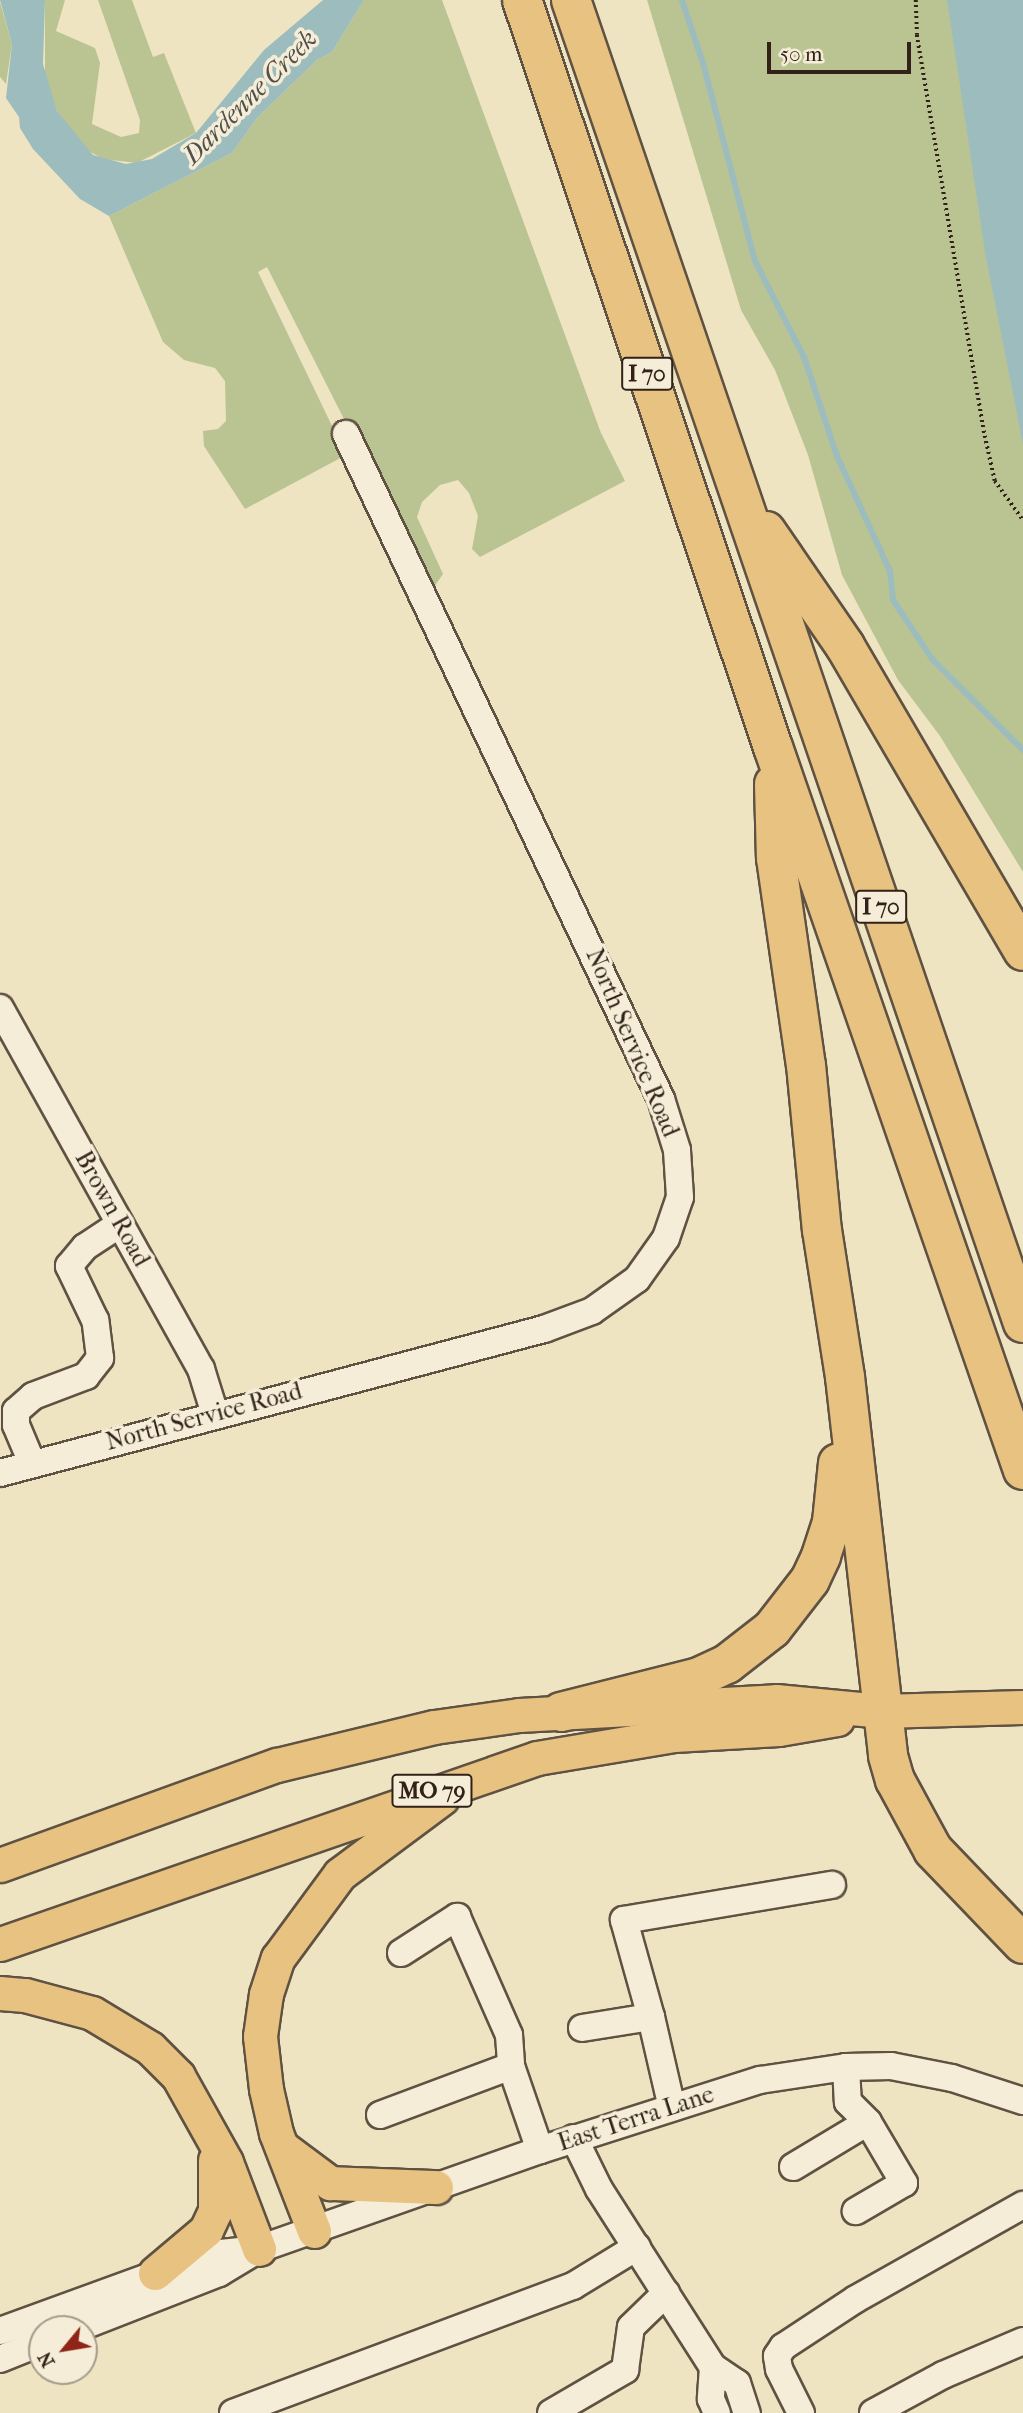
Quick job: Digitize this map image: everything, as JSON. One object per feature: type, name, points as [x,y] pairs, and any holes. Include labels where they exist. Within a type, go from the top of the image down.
[{"type":"highway","name":"I 70","points":[[522,0],[773,747],[1023,1470]]},
{"type":"highway","name":"I 70","points":[[571,0],[1023,1323]]},
{"type":"highway","points":[[739,491],[845,646],[1023,951]]},
{"type":"highway","points":[[773,747],[776,858],[788,924],[822,1230],[845,1377],[881,1712],[895,1780],[914,1820],[964,1886],[1023,1944]]},
{"type":"highway","points":[[561,1712],[699,1677],[750,1648],[789,1610],[810,1580],[832,1522],[845,1377]]},
{"type":"main road","name":"MO 79","points":[[0,1864],[277,1765],[353,1743],[434,1727],[561,1712],[776,1701],[881,1712]]},
{"type":"main road","name":"MO 79","points":[[0,1944],[469,1778],[606,1744],[779,1729],[881,1712],[1023,1707]]},
{"type":"main road","points":[[314,2231],[282,2146],[266,2089],[260,2036],[278,1958],[340,1874],[469,1778]]},
{"type":"main road","points":[[0,1854],[99,1830]]},
{"type":"main road","points":[[0,1993],[60,2003],[121,2028],[178,2076],[226,2162],[259,2249]]},
{"type":"main road","points":[[155,2273],[206,2230],[215,2211],[213,2141]]},
{"type":"main road","points":[[282,2146],[330,2183],[436,2187]]},
{"type":"street","name":"North Service Road","points":[[0,1473],[544,1329],[592,1311],[637,1279],[666,1238],[680,1196],[677,1150],[661,1099],[346,433]]},
{"type":"street","name":"Brown Road","points":[[0,1008],[201,1369],[215,1414]]},
{"type":"street","points":[[33,1463],[16,1425],[16,1411],[33,1396],[86,1376],[100,1358],[95,1320],[69,1266],[85,1247],[120,1224]]},
{"type":"street","points":[[672,2108],[651,2017],[624,1920],[832,1885]]},
{"type":"street","points":[[401,1953],[457,1917],[509,2035],[512,2066],[541,2150]]},
{"type":"street","points":[[582,2028],[651,2017]]},
{"type":"street","points":[[380,2115],[512,2066]]},
{"type":"street","points":[[846,2067],[848,2102],[868,2122],[904,2183],[856,2211]]},
{"type":"street","name":"East Terra Lane","points":[[0,2331],[211,2254],[259,2249],[574,2138],[760,2080],[846,2067],[912,2070],[1023,2101]]},
{"type":"street","points":[[793,2167],[868,2122]]},
{"type":"street","points":[[574,2138],[599,2189],[713,2367],[737,2383],[747,2413]]},
{"type":"street","points":[[801,2413],[779,2369],[777,2356],[783,2347],[856,2299],[1023,2205]]},
{"type":"street","points":[[233,2413],[573,2286],[637,2247]]},
{"type":"street","name":"East Terra Lane","points":[[98,2320],[219,2273],[259,2249]]},
{"type":"street","points":[[551,2413],[625,2370],[631,2327],[666,2293]]},
{"type":"street","points":[[873,2413],[943,2375],[1023,2341]]},
{"type":"street","points":[[0,2359],[28,2348]]},
{"type":"street","points":[[713,2367],[711,2399],[717,2413]]},
{"type":"path","points":[[916,0],[917,35],[985,436],[995,481],[1023,520]]},
{"type":"green space","points":[[45,0],[65,0],[56,31],[95,48],[100,63],[92,124],[121,137],[139,133],[140,120],[98,0],[132,0],[153,57],[164,53],[196,133],[137,163],[103,159],[85,149],[57,111],[45,79]]},
{"type":"green space","points":[[364,0],[442,0],[601,433],[625,481],[480,557],[472,549],[478,516],[469,493],[458,480],[440,485],[422,502],[417,517],[443,574],[434,587],[428,585],[267,267],[258,272],[346,455],[245,509],[204,446],[203,431],[218,429],[226,421],[225,381],[215,368],[184,360],[163,342],[109,216],[232,153],[257,118],[317,60],[332,52]]},
{"type":"green space","points":[[647,0],[1023,0],[1023,872],[940,736],[898,680],[842,575],[808,455],[775,370],[741,310]]},
{"type":"green space","points":[[0,2],[12,44],[6,84],[0,77]]},
{"type":"water","name":"Dardenne Creek","points":[[0,0],[45,0],[43,64],[57,111],[93,155],[126,164],[152,159],[196,133],[264,50],[323,0],[364,0],[332,52],[317,60],[257,118],[232,153],[109,216],[80,199],[33,149],[20,128],[19,117],[6,98],[12,44]]},
{"type":"water","points":[[947,0],[1023,0],[1023,444],[986,258]]},
{"type":"waterway","points":[[682,0],[703,63],[755,261],[804,357],[837,456],[890,571],[893,600],[932,659],[1023,750]]}]
